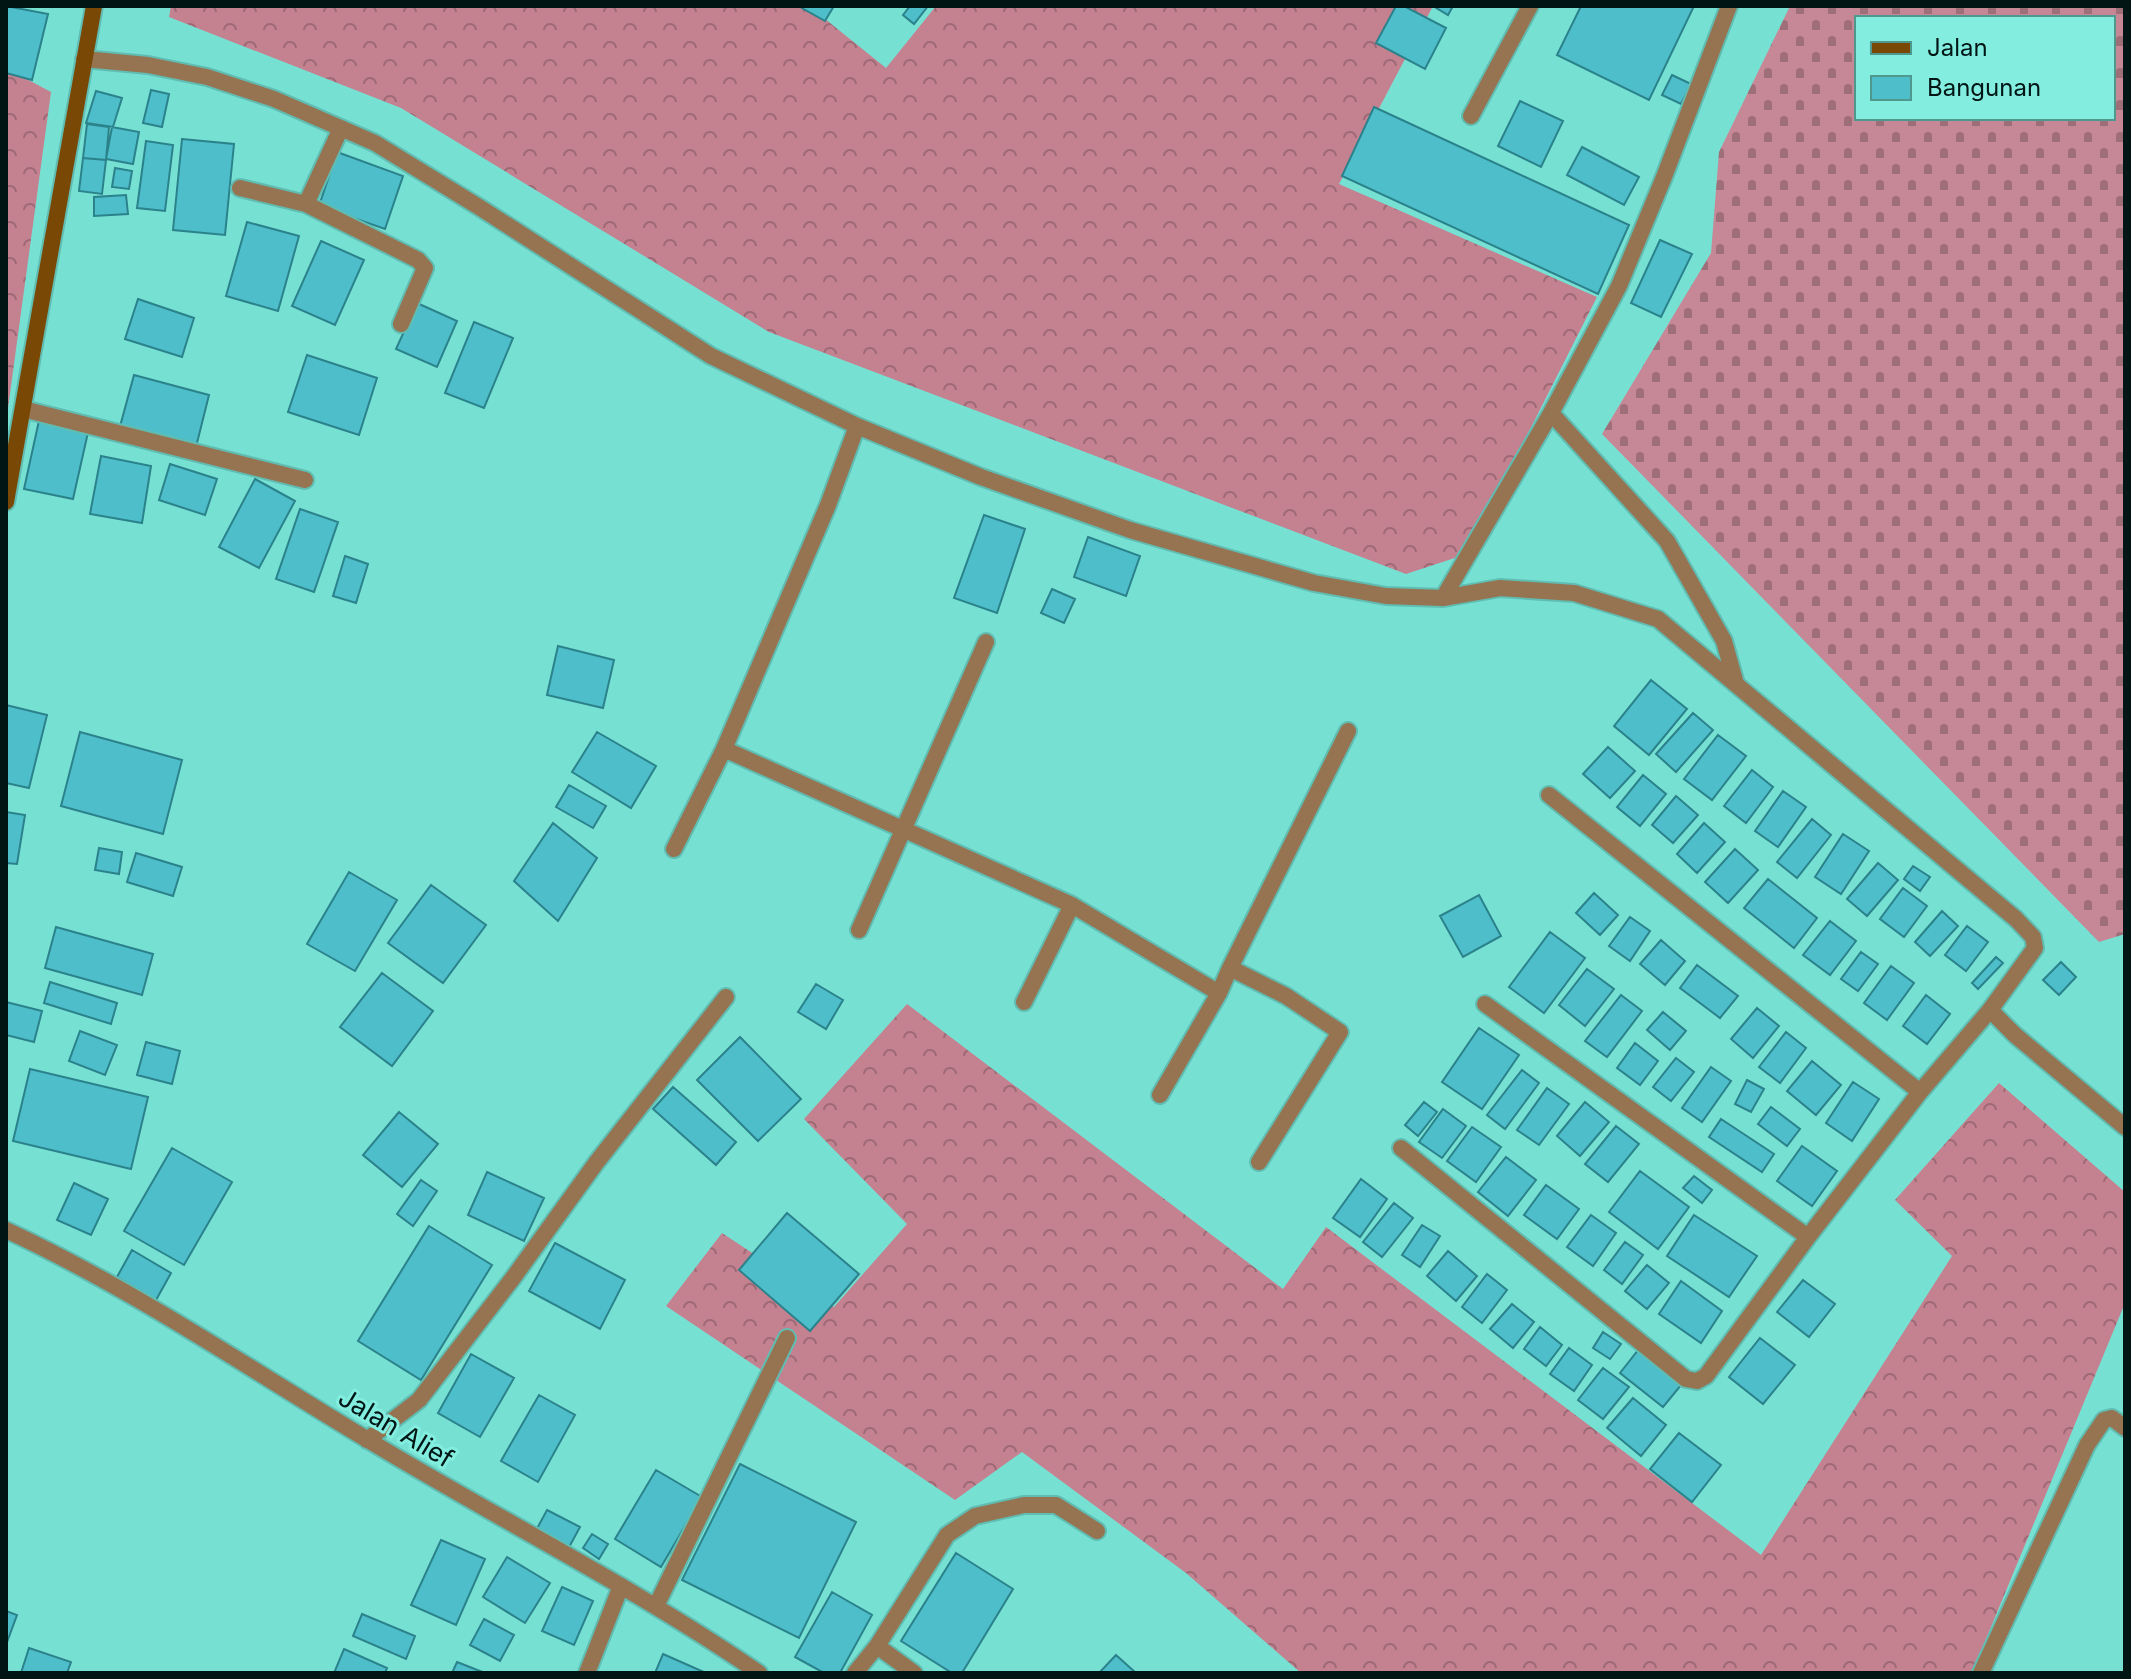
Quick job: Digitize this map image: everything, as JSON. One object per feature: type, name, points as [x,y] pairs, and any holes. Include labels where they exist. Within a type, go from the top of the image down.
[{"type":"street","points":[[6,502],[94,6]]},
{"type":"street","points":[[1471,116],[1530,6]]},
{"type":"street","points":[[1443,598],[1551,413],[1619,286],[1729,6]]},
{"type":"street","points":[[84,59],[148,65],[207,77],[274,99],[375,143],[711,356],[857,426],[981,477],[1130,530],[1314,583],[1386,596],[1443,598],[1500,588],[1574,593],[1658,619],[2016,919],[2033,937],[2035,948],[1990,1010],[1920,1092],[1706,1376],[1697,1381],[1686,1379],[1401,1148]]},
{"type":"street","points":[[306,204],[341,128]]},
{"type":"street","points":[[240,188],[272,193],[306,204],[418,260],[425,268],[401,324]]},
{"type":"street","points":[[23,409],[305,480]]},
{"type":"street","points":[[1551,413],[1667,541],[1724,641],[1736,686]]},
{"type":"street","points":[[674,849],[724,749],[828,505],[857,426]]},
{"type":"street","points":[[859,930],[986,642]]},
{"type":"street","points":[[1160,1095],[1219,993],[1348,731]]},
{"type":"street","points":[[724,749],[1072,905],[1219,993]]},
{"type":"street","points":[[1549,795],[1920,1092]]},
{"type":"street","points":[[1024,1002],[1072,905]]},
{"type":"street","points":[[1230,968],[1286,996],[1340,1032],[1259,1162]]},
{"type":"street","points":[[367,1440],[419,1400],[596,1163],[726,997]]},
{"type":"street","points":[[1485,1004],[1808,1237]]},
{"type":"street","points":[[1990,1010],[2015,1035],[2125,1127]]},
{"type":"street","name":"Jalan Alief","points":[[6,1230],[61,1256],[181,1324],[367,1440],[656,1606],[759,1673]]},
{"type":"street","points":[[656,1606],[787,1338]]},
{"type":"street","points":[[1981,1673],[2087,1445],[2104,1420],[2112,1418],[2125,1428]]},
{"type":"street","points":[[855,1673],[877,1646],[947,1535],[975,1516],[1024,1505],[1056,1505],[1097,1531]]},
{"type":"street","points":[[587,1673],[621,1586]]},
{"type":"street","points":[[877,1646],[914,1673]]},
{"type":"green space","points":[[171,6],[809,6],[886,68],[936,6],[1433,6],[1339,184],[1597,297],[1467,554],[1406,574],[769,332],[401,108],[169,17]]},
{"type":"green space","points":[[1790,6],[2125,6],[2125,934],[2099,942],[1602,434],[1711,253],[1719,152]]},
{"type":"green space","points":[[6,68],[51,92],[6,423]]},
{"type":"green space","points":[[907,1004],[1283,1289],[1326,1227],[1761,1555],[1952,1256],[1895,1200],[1999,1083],[2125,1192],[2125,1303],[1972,1673],[1301,1673],[1186,1573],[1022,1452],[955,1500],[666,1306],[722,1233],[834,1307],[907,1224],[804,1119]]},
{"type":"building","points":[[6,6],[48,14],[32,80],[6,73]]},
{"type":"building","points":[[803,6],[834,6],[825,21]]},
{"type":"building","points":[[910,6],[928,6],[914,24],[903,15]]},
{"type":"building","points":[[1396,6],[1404,6],[1446,28],[1425,69],[1376,43]]},
{"type":"building","points":[[1433,6],[1453,6],[1448,15]]},
{"type":"building","points":[[1581,6],[1694,6],[1649,100],[1557,55]]},
{"type":"building","points":[[1672,75],[1691,84],[1681,104],[1662,95]]},
{"type":"building","points":[[151,90],[169,94],[162,127],[143,123]]},
{"type":"building","points":[[96,91],[122,98],[113,127],[86,123]]},
{"type":"building","points":[[1520,101],[1563,121],[1541,167],[1498,146]]},
{"type":"building","points":[[1374,107],[1629,225],[1598,294],[1342,176]]},
{"type":"building","points":[[87,124],[109,127],[106,160],[83,158]]},
{"type":"building","points":[[112,127],[139,132],[133,164],[106,159]]},
{"type":"building","points":[[182,139],[234,144],[225,235],[173,230]]},
{"type":"building","points":[[146,141],[173,145],[165,211],[137,208]]},
{"type":"building","points":[[1582,147],[1639,177],[1624,205],[1567,175]]},
{"type":"building","points":[[337,152],[403,176],[385,229],[319,206]]},
{"type":"building","points":[[83,158],[106,160],[102,194],[79,191]]},
{"type":"building","points":[[115,168],[132,171],[129,189],[112,187]]},
{"type":"building","points":[[126,195],[128,214],[94,216],[94,197]]},
{"type":"building","points":[[247,222],[299,236],[278,311],[226,296]]},
{"type":"building","points":[[1660,240],[1692,254],[1661,317],[1631,303]]},
{"type":"building","points":[[321,241],[364,260],[335,325],[292,306]]},
{"type":"building","points":[[138,299],[194,318],[182,357],[125,339]]},
{"type":"building","points":[[417,303],[457,321],[437,367],[396,349]]},
{"type":"building","points":[[474,322],[513,338],[484,408],[445,393]]},
{"type":"building","points":[[307,355],[377,378],[359,435],[288,412]]},
{"type":"building","points":[[134,375],[209,395],[195,451],[119,430]]},
{"type":"building","points":[[40,416],[89,428],[73,499],[24,489]]},
{"type":"building","points":[[101,456],[151,466],[142,523],[90,514]]},
{"type":"building","points":[[170,464],[217,479],[205,515],[159,500]]},
{"type":"building","points":[[255,479],[295,501],[259,568],[219,547]]},
{"type":"building","points":[[300,509],[338,522],[314,592],[276,579]]},
{"type":"building","points":[[984,515],[1025,529],[997,613],[954,598]]},
{"type":"building","points":[[1088,537],[1140,556],[1126,596],[1074,577]]},
{"type":"building","points":[[345,556],[368,564],[356,603],[333,596]]},
{"type":"building","points":[[1052,589],[1075,599],[1064,623],[1041,613]]},
{"type":"building","points":[[558,646],[614,660],[603,708],[547,695]]},
{"type":"building","points":[[1651,680],[1687,709],[1649,755],[1614,726]]},
{"type":"building","points":[[6,705],[47,715],[29,788],[6,783]]},
{"type":"building","points":[[1693,713],[1713,730],[1676,772],[1656,754]]},
{"type":"building","points":[[80,732],[182,760],[163,834],[61,806]]},
{"type":"building","points":[[597,732],[656,766],[631,808],[572,772]]},
{"type":"building","points":[[1718,735],[1746,756],[1712,800],[1684,779]]},
{"type":"building","points":[[1608,747],[1635,771],[1610,798],[1583,774]]},
{"type":"building","points":[[1752,770],[1773,787],[1746,823],[1724,806]]},
{"type":"building","points":[[1643,775],[1666,794],[1640,826],[1617,807]]},
{"type":"building","points":[[569,785],[606,806],[593,828],[556,807]]},
{"type":"building","points":[[1783,791],[1806,807],[1778,847],[1755,831]]},
{"type":"building","points":[[1676,796],[1698,815],[1673,843],[1652,825]]},
{"type":"building","points":[[6,812],[25,815],[17,864],[6,863]]},
{"type":"building","points":[[1812,819],[1831,835],[1797,878],[1777,862]]},
{"type":"building","points":[[553,823],[597,858],[558,921],[514,881]]},
{"type":"building","points":[[1704,823],[1725,842],[1697,873],[1677,854]]},
{"type":"building","points":[[1843,834],[1869,851],[1841,894],[1815,877]]},
{"type":"building","points":[[99,848],[122,852],[119,874],[95,870]]},
{"type":"building","points":[[1735,849],[1758,870],[1728,903],[1705,882]]},
{"type":"building","points":[[136,853],[182,867],[173,896],[127,882]]},
{"type":"building","points":[[1878,863],[1898,880],[1867,916],[1847,899]]},
{"type":"building","points":[[1913,866],[1930,877],[1920,891],[1904,879]]},
{"type":"building","points":[[349,872],[397,900],[355,971],[307,944]]},
{"type":"building","points":[[1768,879],[1817,918],[1794,948],[1744,908]]},
{"type":"building","points":[[431,885],[486,925],[443,983],[388,943]]},
{"type":"building","points":[[1903,888],[1927,906],[1904,937],[1880,919]]},
{"type":"building","points":[[1594,893],[1618,915],[1600,935],[1576,913]]},
{"type":"building","points":[[1479,895],[1501,936],[1463,957],[1440,916]]},
{"type":"building","points":[[1942,911],[1958,926],[1930,956],[1915,942]]},
{"type":"building","points":[[1630,917],[1650,931],[1630,961],[1609,946]]},
{"type":"building","points":[[1830,921],[1856,941],[1830,975],[1803,955]]},
{"type":"building","points":[[1967,926],[1988,942],[1966,971],[1945,955]]},
{"type":"building","points":[[56,927],[153,954],[142,995],[45,968]]},
{"type":"building","points":[[1550,932],[1585,958],[1544,1013],[1509,987]]},
{"type":"building","points":[[1661,940],[1685,961],[1665,985],[1640,964]]},
{"type":"building","points":[[1861,952],[1878,964],[1858,991],[1841,979]]},
{"type":"building","points":[[1996,957],[2003,963],[1978,989],[1972,983]]},
{"type":"building","points":[[2061,962],[2076,977],[2059,995],[2043,980]]},
{"type":"building","points":[[1697,965],[1738,996],[1720,1018],[1680,988]]},
{"type":"building","points":[[1891,966],[1914,983],[1887,1020],[1864,1003]]},
{"type":"building","points":[[1587,969],[1614,989],[1585,1026],[1559,1005]]},
{"type":"building","points":[[382,973],[433,1011],[392,1066],[340,1027]]},
{"type":"building","points":[[50,982],[117,1003],[111,1024],[44,1003]]},
{"type":"building","points":[[816,984],[843,1000],[826,1029],[798,1012]]},
{"type":"building","points":[[1621,995],[1642,1011],[1607,1057],[1585,1041]]},
{"type":"building","points":[[1926,995],[1950,1014],[1927,1044],[1903,1026]]},
{"type":"building","points":[[6,1002],[42,1011],[34,1042],[6,1035]]},
{"type":"building","points":[[1757,1008],[1779,1026],[1753,1058],[1731,1039]]},
{"type":"building","points":[[1663,1012],[1686,1031],[1670,1050],[1647,1030]]},
{"type":"building","points":[[1479,1028],[1519,1055],[1482,1109],[1442,1082]]},
{"type":"building","points":[[80,1031],[117,1045],[105,1075],[69,1061]]},
{"type":"building","points":[[1786,1032],[1806,1048],[1780,1083],[1759,1067]]},
{"type":"building","points":[[740,1037],[801,1099],[758,1141],[697,1080]]},
{"type":"building","points":[[146,1042],[180,1051],[172,1084],[137,1075]]},
{"type":"building","points":[[1635,1043],[1658,1061],[1640,1085],[1617,1068]]},
{"type":"building","points":[[1676,1058],[1694,1072],[1671,1101],[1653,1087]]},
{"type":"building","points":[[1812,1061],[1841,1085],[1816,1115],[1787,1091]]},
{"type":"building","points":[[1711,1067],[1731,1081],[1702,1122],[1682,1108]]},
{"type":"building","points":[[30,1069],[148,1097],[131,1169],[13,1141]]},
{"type":"building","points":[[1522,1070],[1539,1083],[1505,1129],[1487,1115]]},
{"type":"building","points":[[1747,1080],[1764,1089],[1751,1112],[1735,1104]]},
{"type":"building","points":[[1853,1082],[1879,1099],[1852,1141],[1826,1123]]},
{"type":"building","points":[[673,1087],[736,1142],[716,1165],[653,1109]]},
{"type":"building","points":[[1547,1088],[1569,1104],[1539,1145],[1517,1130]]},
{"type":"building","points":[[1424,1102],[1437,1112],[1418,1136],[1405,1125]]},
{"type":"building","points":[[1585,1102],[1609,1122],[1580,1156],[1557,1136]]},
{"type":"building","points":[[1771,1107],[1800,1129],[1787,1146],[1758,1124]]},
{"type":"building","points":[[1443,1109],[1466,1126],[1442,1158],[1419,1142]]},
{"type":"building","points":[[399,1112],[438,1144],[402,1187],[363,1155]]},
{"type":"building","points":[[1721,1119],[1774,1154],[1762,1172],[1709,1137]]},
{"type":"building","points":[[1616,1126],[1639,1144],[1608,1182],[1585,1164]]},
{"type":"building","points":[[1472,1127],[1501,1147],[1476,1182],[1447,1161]]},
{"type":"building","points":[[1802,1146],[1837,1171],[1812,1206],[1777,1181]]},
{"type":"building","points":[[172,1148],[232,1182],[184,1265],[124,1231]]},
{"type":"building","points":[[1506,1157],[1536,1180],[1508,1216],[1478,1192]]},
{"type":"building","points":[[1640,1171],[1689,1207],[1658,1249],[1609,1212]]},
{"type":"building","points":[[487,1172],[544,1198],[524,1241],[468,1215]]},
{"type":"building","points":[[1694,1176],[1712,1190],[1702,1203],[1683,1188]]},
{"type":"building","points":[[1361,1179],[1387,1199],[1360,1237],[1333,1218]]},
{"type":"building","points":[[421,1180],[437,1191],[413,1226],[397,1214]]},
{"type":"building","points":[[74,1183],[108,1199],[91,1235],[57,1220]]},
{"type":"building","points":[[1546,1185],[1579,1209],[1557,1239],[1524,1215]]},
{"type":"building","points":[[1394,1203],[1413,1218],[1382,1257],[1363,1242]]},
{"type":"building","points":[[787,1213],[859,1274],[810,1331],[739,1270]]},
{"type":"building","points":[[1591,1215],[1616,1233],[1593,1266],[1567,1247]]},
{"type":"building","points":[[1694,1215],[1757,1256],[1729,1297],[1667,1256]]},
{"type":"building","points":[[1422,1225],[1440,1236],[1420,1267],[1402,1255]]},
{"type":"building","points":[[429,1226],[492,1265],[421,1380],[358,1341]]},
{"type":"building","points":[[1625,1242],[1643,1255],[1622,1284],[1604,1270]]},
{"type":"building","points":[[555,1243],[625,1280],[600,1329],[529,1291]]},
{"type":"building","points":[[132,1250],[171,1273],[156,1300],[117,1277]]},
{"type":"building","points":[[1448,1251],[1477,1276],[1456,1301],[1427,1276]]},
{"type":"building","points":[[1647,1265],[1669,1283],[1647,1309],[1625,1291]]},
{"type":"building","points":[[1487,1274],[1507,1290],[1482,1323],[1462,1307]]},
{"type":"building","points":[[1803,1280],[1835,1304],[1809,1337],[1777,1312]]},
{"type":"building","points":[[1681,1281],[1722,1311],[1701,1343],[1659,1314]]},
{"type":"building","points":[[1512,1304],[1534,1322],[1513,1348],[1490,1329]]},
{"type":"building","points":[[1540,1327],[1562,1345],[1546,1366],[1524,1349]]},
{"type":"building","points":[[1603,1332],[1621,1344],[1610,1359],[1593,1348]]},
{"type":"building","points":[[1760,1338],[1795,1365],[1763,1404],[1729,1377]]},
{"type":"building","points":[[1569,1348],[1592,1365],[1574,1391],[1550,1374]]},
{"type":"building","points":[[1639,1349],[1682,1384],[1663,1407],[1620,1373]]},
{"type":"building","points":[[471,1354],[514,1378],[480,1437],[438,1413]]},
{"type":"building","points":[[1603,1368],[1629,1387],[1603,1419],[1578,1400]]},
{"type":"building","points":[[539,1395],[575,1415],[538,1482],[501,1461]]},
{"type":"building","points":[[1633,1398],[1666,1425],[1641,1456],[1607,1428]]},
{"type":"building","points":[[1679,1433],[1721,1465],[1692,1502],[1650,1469]]},
{"type":"building","points":[[740,1464],[856,1522],[799,1638],[682,1580]]},
{"type":"building","points":[[656,1470],[702,1497],[661,1567],[615,1539]]},
{"type":"building","points":[[547,1510],[580,1527],[566,1553],[533,1536]]},
{"type":"building","points":[[592,1534],[608,1544],[599,1559],[583,1548]]},
{"type":"building","points":[[441,1540],[485,1559],[456,1625],[411,1605]]},
{"type":"building","points":[[956,1553],[1013,1589],[962,1673],[952,1673],[901,1641]]},
{"type":"building","points":[[507,1557],[550,1583],[525,1623],[483,1597]]},
{"type":"building","points":[[562,1587],[593,1601],[574,1645],[542,1631]]},
{"type":"building","points":[[832,1592],[872,1615],[840,1673],[824,1673],[795,1657]]},
{"type":"building","points":[[6,1611],[17,1615],[6,1645]]},
{"type":"building","points":[[362,1614],[415,1636],[406,1659],[353,1636]]},
{"type":"building","points":[[484,1619],[514,1635],[500,1661],[470,1645]]},
{"type":"building","points":[[29,1648],[71,1662],[67,1673],[21,1673]]},
{"type":"building","points":[[344,1649],[387,1668],[385,1673],[334,1673]]},
{"type":"building","points":[[663,1654],[706,1673],[655,1673]]},
{"type":"building","points":[[1116,1655],[1136,1673],[1099,1673]]},
{"type":"building","points":[[457,1662],[485,1673],[452,1673]]}]
